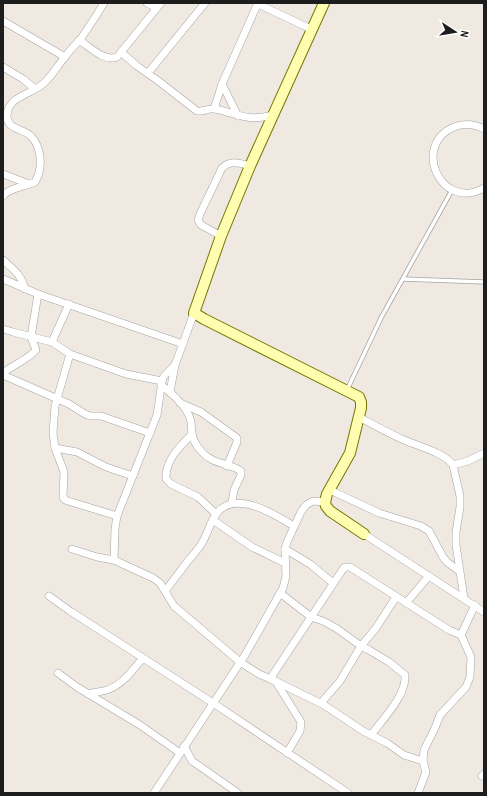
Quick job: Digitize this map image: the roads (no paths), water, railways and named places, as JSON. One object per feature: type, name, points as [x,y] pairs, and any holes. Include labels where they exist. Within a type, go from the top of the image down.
[{"type":"street","points":[[3,196],[15,188],[35,182],[41,164],[39,153],[32,137],[12,127],[8,123],[7,116],[11,105],[18,98],[44,83],[79,40],[104,3]]},
{"type":"street","points":[[79,40],[106,58],[112,59],[117,57],[159,6],[147,3]]},
{"type":"street","points":[[148,73],[205,3]]},
{"type":"street","points":[[214,109],[222,84],[258,3],[311,29]]},
{"type":"street","points":[[170,392],[175,365],[221,236],[250,166],[324,3]]},
{"type":"street","points":[[3,21],[65,57]]},
{"type":"street","points":[[121,52],[137,66],[197,111],[214,109],[252,119],[273,115]]},
{"type":"street","points":[[3,67],[35,88]]},
{"type":"street","points":[[222,84],[238,116]]},
{"type":"street","points":[[484,129],[468,125],[457,126],[446,132],[438,140],[433,157],[434,169],[440,180],[452,190],[471,193],[484,188]]},
{"type":"street","points":[[221,236],[199,223],[200,214],[222,168],[227,163],[234,162],[250,166]]},
{"type":"street","points":[[3,174],[29,184]]},
{"type":"street","points":[[3,260],[19,274],[23,280],[25,289]]},
{"type":"street","points":[[3,279],[38,294],[183,344]]},
{"type":"street","points":[[38,294],[31,336],[36,350],[33,355],[16,364],[3,374],[69,404],[85,414],[90,416],[101,416],[150,433]]},
{"type":"street","points":[[52,342],[69,304]]},
{"type":"street","points":[[194,313],[359,398],[361,402],[359,417],[350,453],[330,490],[325,502],[326,506],[330,512],[484,612]]},
{"type":"street","points":[[3,329],[52,342],[70,354],[126,374],[162,383],[180,403],[190,419],[194,442],[203,454],[213,460],[238,469],[241,472],[234,490],[232,503]]},
{"type":"street","points":[[70,354],[55,406],[53,433],[55,448],[64,472],[62,497],[65,500],[117,516]]},
{"type":"street","points":[[114,560],[117,516],[157,415],[164,376],[175,365]]},
{"type":"street","points":[[180,403],[201,412],[237,438],[237,442],[227,466]]},
{"type":"street","points":[[190,419],[201,412]]},
{"type":"street","points":[[359,417],[403,440],[443,456],[453,465],[460,496],[456,545],[464,598]]},
{"type":"street","points":[[192,434],[170,459],[166,471],[166,480],[198,497],[215,517],[252,546],[285,563]]},
{"type":"street","points":[[55,448],[77,452],[106,466],[132,476]]},
{"type":"street","points":[[453,465],[468,461],[484,453]]},
{"type":"street","points":[[330,490],[379,514],[421,526],[428,531],[447,562],[459,571]]},
{"type":"street","points":[[154,793],[240,662],[280,593],[286,576],[285,549],[294,526],[306,506],[313,501],[325,502]]},
{"type":"street","points":[[165,591],[203,543],[209,526],[223,507],[232,503],[248,504],[268,510],[294,526]]},
{"type":"street","points":[[72,549],[97,557],[114,560],[153,578],[160,583],[174,606],[240,662],[259,674],[321,703],[363,731],[387,743],[404,755],[423,761]]},
{"type":"street","points":[[285,549],[310,564],[333,583]]},
{"type":"street","points":[[273,680],[311,617],[342,569],[345,567],[350,567],[449,630],[461,635],[471,657],[469,682],[440,715],[424,750],[423,761],[426,766],[426,772],[418,793]]},
{"type":"street","points":[[406,603],[429,576]]},
{"type":"street","points":[[280,593],[311,617],[336,628],[361,646],[394,666],[405,675],[406,683],[398,699],[371,735]]},
{"type":"street","points":[[49,596],[142,659],[213,703],[348,793]]},
{"type":"street","points":[[321,703],[340,681],[361,646],[376,628],[396,597]]},
{"type":"street","points":[[461,635],[475,605]]},
{"type":"street","points":[[88,694],[107,690],[116,685],[126,678],[142,659]]},
{"type":"street","points":[[58,673],[88,694],[140,725],[180,753]]},
{"type":"street","points":[[273,680],[301,722],[300,731],[287,753]]},
{"type":"street","points":[[184,746],[192,761],[238,793]]},
{"type":"lane","points":[[346,391],[381,318],[452,190]]},
{"type":"lane","points":[[403,279],[484,282]]}]
